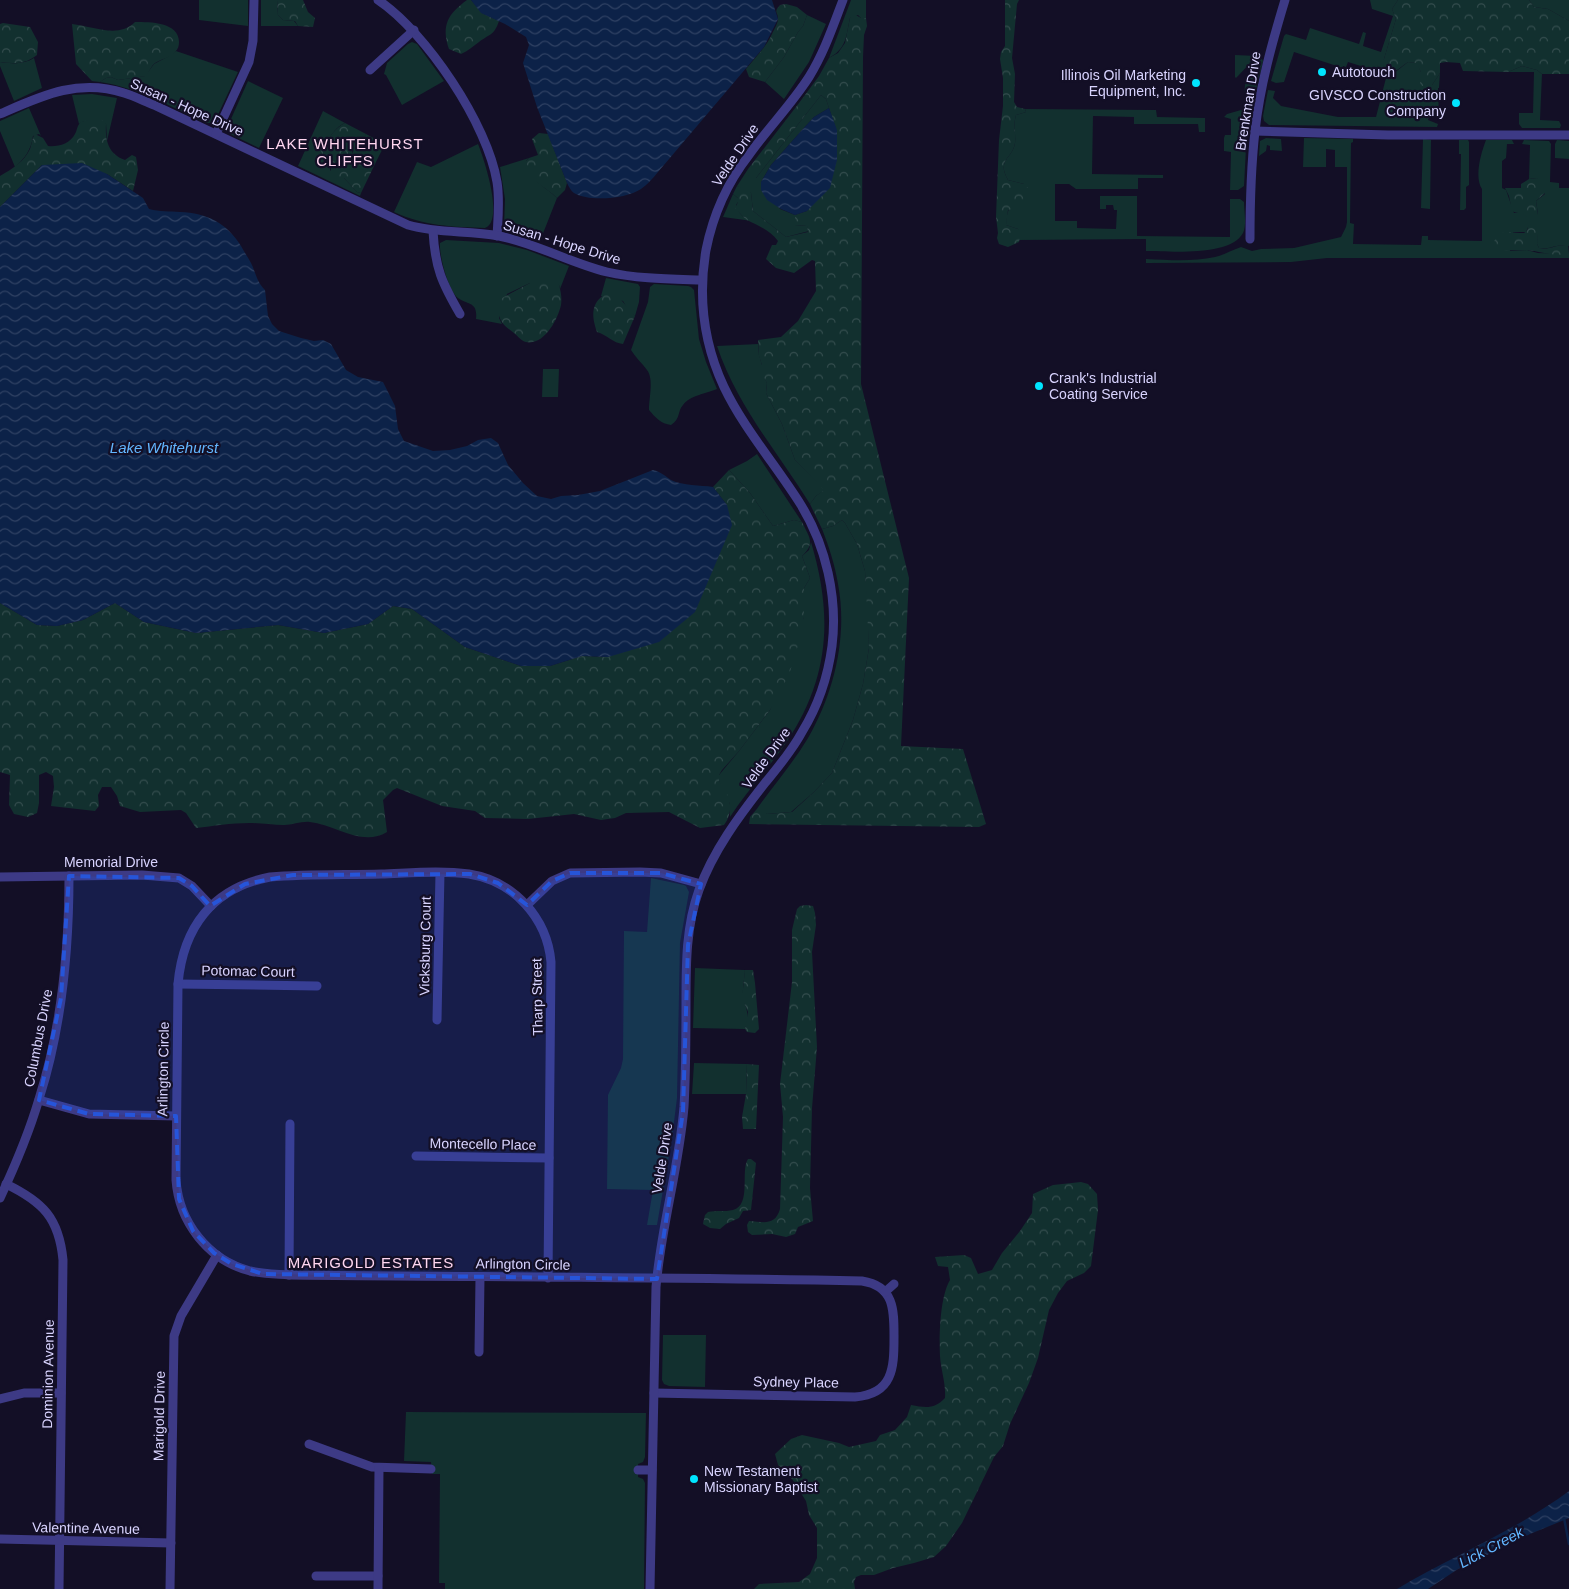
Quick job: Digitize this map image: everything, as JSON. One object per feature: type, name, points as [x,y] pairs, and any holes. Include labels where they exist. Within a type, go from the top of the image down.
[{"type":"street","points":[[216,134],[249,62],[253,41],[254,0]]},
{"type":"street","points":[[378,0],[414,30],[450,79],[470,114],[484,142],[497,181],[497,236]]},
{"type":"street","name":"Velde Drive","points":[[650,1589],[657,1279],[683,1112],[688,945],[693,910],[701,884],[722,842],[801,735],[813,712],[829,661],[833,622],[829,581],[824,557],[815,532],[798,501],[736,410],[715,365],[709,346],[704,318],[702,280],[712,226],[726,191],[751,152],[808,78],[824,48],[843,0]]},
{"type":"street","name":"Brenkman Drive","points":[[1250,239],[1250,195],[1255,131],[1268,58],[1286,0]]},
{"type":"street","points":[[370,70],[414,30]]},
{"type":"street","name":"Susan - Hope Drive","points":[[0,114],[60,90],[94,87],[117,91],[131,95],[216,134],[400,222],[433,231],[497,236],[537,247],[607,272],[639,277],[702,280]]},
{"type":"street","points":[[1255,131],[1398,135],[1569,135]]},
{"type":"street","points":[[433,231],[434,253],[439,275],[460,314]]},
{"type":"street","name":"Tharp Street","points":[[211,906],[237,887],[270,877],[440,873],[470,874],[484,877],[506,887],[527,905],[543,928],[549,946],[551,962],[548,1278]]},
{"type":"street","name":"Vicksburg Court","points":[[437,1020],[440,873]]},
{"type":"street","points":[[527,905],[552,881],[570,873],[661,873],[701,884]]},
{"type":"street","name":"Memorial Drive","points":[[0,877],[142,875],[178,878],[192,886],[211,906]]},
{"type":"street","name":"Columbus Drive","points":[[0,1198],[24,1143],[39,1100],[51,1056],[61,998],[69,876]]},
{"type":"street","name":"Arlington Circle","points":[[211,906],[197,923],[181,958],[178,984],[176,1180],[179,1199],[193,1231],[217,1256],[250,1271],[264,1274],[657,1279],[736,1278],[862,1281],[874,1284],[885,1292]]},
{"type":"street","name":"Potomac Court","points":[[178,984],[317,986]]},
{"type":"street","points":[[39,1100],[89,1114],[176,1116]]},
{"type":"street","points":[[289,1275],[290,1124]]},
{"type":"street","name":"Montecello Place","points":[[416,1156],[549,1158]]},
{"type":"street","name":"Dominion Avenue","points":[[6,1184],[31,1197],[52,1219],[60,1238],[63,1260],[59,1589]]},
{"type":"street","name":"Marigold Drive","points":[[170,1589],[175,1330],[181,1316],[217,1256]]},
{"type":"street","points":[[479,1352],[480,1277]]},
{"type":"street","points":[[885,1292],[894,1284]]},
{"type":"street","name":"Sydney Place","points":[[654,1393],[867,1395],[882,1387],[889,1378],[893,1367],[893,1307],[885,1292]]},
{"type":"street","points":[[0,1399],[24,1393],[62,1393]]},
{"type":"street","points":[[309,1444],[362,1464],[379,1468],[431,1469]]},
{"type":"street","points":[[378,1589],[379,1468]]},
{"type":"street","points":[[638,1470],[652,1470]]},
{"type":"street","name":"Valentine Avenue","points":[[0,1539],[171,1542]]},
{"type":"street","points":[[316,1576],[378,1576]]},
{"type":"highlighted area","points":[[570,873],[661,873],[701,884],[688,945],[683,1112],[657,1279],[263,1274],[232,1264],[214,1253],[193,1231],[179,1199],[176,1116],[89,1114],[39,1100],[61,998],[69,876],[179,878],[192,886],[210,906],[245,884],[293,875],[470,874],[498,883],[527,905],[552,881]]},
{"type":"green space","points":[[199,0],[248,0],[248,26],[199,20]]},
{"type":"green space","points":[[261,0],[277,0],[278,15],[283,20],[294,21],[298,26],[261,26]]},
{"type":"green space","points":[[277,0],[303,0],[308,12],[315,18],[313,27],[298,26],[295,21],[283,20],[278,15]]},
{"type":"green space","points":[[467,0],[471,0],[482,13],[499,21],[491,34],[461,54],[449,49],[446,27],[451,15]]},
{"type":"green space","points":[[851,0],[866,0],[866,18],[861,18],[858,15],[850,18],[842,46],[829,58]]},
{"type":"green space","points":[[1005,0],[1019,0],[1017,4],[1012,58],[1015,74],[1014,102],[1017,107],[1025,109],[1026,112],[1016,115],[1014,148],[1004,163],[1004,168],[1008,180],[1024,184],[1031,191],[1024,205],[1008,210],[1006,225],[1021,232],[1019,242],[1008,247],[999,244],[996,217],[999,140],[1003,106],[1003,78],[1000,59],[1001,52],[1005,46]]},
{"type":"green space","points":[[1370,0],[1398,0],[1392,9],[1396,19],[1384,59],[1377,66],[1380,72],[1348,62],[1346,67],[1343,66],[1343,68],[1294,52],[1284,82],[1276,83],[1271,81],[1286,34],[1306,40],[1310,28],[1359,44],[1363,32],[1366,33],[1363,46],[1381,52],[1393,16],[1372,9]]},
{"type":"green space","points":[[1398,0],[1529,0],[1534,7],[1548,9],[1569,21],[1569,74],[1542,74],[1537,70],[1522,66],[1508,72],[1463,71],[1460,63],[1446,62],[1440,63],[1440,73],[1432,85],[1426,87],[1420,85],[1421,72],[1416,63],[1408,62],[1388,73],[1380,72],[1377,66],[1379,61],[1384,59],[1396,19],[1392,9]]},
{"type":"green space","points":[[1529,0],[1569,0],[1569,21],[1548,9],[1534,7]]},
{"type":"green space","points":[[786,4],[797,7],[807,15],[803,26],[784,57],[765,82],[749,77],[746,69],[770,39],[778,21],[777,9],[780,5]]},
{"type":"green space","points":[[854,14],[861,18],[866,18],[867,26],[864,35],[863,57],[861,384],[909,578],[901,746],[963,749],[986,824],[979,827],[749,824],[750,817],[756,810],[762,809],[767,814],[792,812],[832,773],[853,720],[863,684],[869,648],[865,571],[857,544],[842,520],[833,526],[822,529],[810,504],[824,490],[795,460],[782,424],[766,393],[767,383],[761,373],[762,365],[759,356],[758,340],[781,337],[798,321],[816,291],[815,261],[812,260],[794,273],[776,268],[766,259],[772,245],[776,245],[778,241],[768,231],[747,220],[735,208],[738,198],[733,194],[737,186],[747,189],[751,193],[753,211],[786,237],[808,232],[807,226],[795,225],[795,215],[807,211],[836,129],[826,99],[821,95],[756,178],[752,180],[748,175],[748,169],[819,76],[829,58],[838,53],[845,43],[850,18]]},
{"type":"green space","points":[[807,15],[826,24],[809,62],[784,99],[765,82],[784,57],[803,26]]},
{"type":"green space","points":[[135,22],[163,24],[174,30],[178,35],[179,43],[177,50],[171,56],[155,63],[146,76],[118,80],[111,77],[100,82],[92,81],[76,64],[72,24],[113,31],[129,27]]},
{"type":"green space","points":[[0,24],[30,27],[38,42],[37,55],[20,63],[0,62]]},
{"type":"green space","points":[[412,42],[417,44],[444,81],[402,105],[384,74],[387,63]]},
{"type":"green space","points":[[176,51],[238,72],[215,121],[212,123],[206,123],[141,93],[100,82],[111,77],[118,80],[145,76],[154,64]]},
{"type":"green space","points":[[1235,55],[1257,56],[1236,78],[1235,77]]},
{"type":"green space","points":[[34,58],[42,88],[14,101],[0,62],[18,63]]},
{"type":"green space","points":[[1262,59],[1253,102],[1249,104],[1245,92],[1246,80],[1255,65]]},
{"type":"green space","points":[[1408,62],[1417,63],[1421,72],[1432,85],[1440,73],[1438,88],[1439,117],[1430,114],[1428,120],[1438,124],[1437,127],[1269,125],[1264,121],[1263,116],[1268,90],[1275,91],[1273,98],[1281,106],[1338,117],[1376,117],[1387,74],[1394,73]]},
{"type":"green space","points":[[1522,66],[1537,70],[1542,74],[1540,120],[1559,121],[1560,128],[1522,128],[1519,124],[1519,113],[1533,113],[1534,72],[1508,72]]},
{"type":"green space","points":[[248,81],[283,98],[259,148],[230,134],[226,130]]},
{"type":"green space","points":[[92,94],[117,98],[107,141],[106,124],[88,121],[79,124],[72,95]]},
{"type":"green space","points":[[821,95],[826,99],[829,108],[814,117],[802,130],[771,165],[761,182],[780,209],[795,215],[795,225],[807,226],[809,231],[786,237],[753,211],[751,193],[737,186],[748,169],[748,175],[756,178]]},
{"type":"green space","points":[[29,108],[41,136],[39,134],[33,136],[27,153],[15,167],[0,131],[0,121]]},
{"type":"green space","points":[[1025,109],[1156,110],[1157,117],[1205,118],[1205,132],[1199,132],[1198,124],[1134,124],[1134,117],[1093,116],[1092,174],[1163,175],[1163,178],[1138,178],[1138,189],[1076,189],[1069,184],[1055,184],[1055,221],[1077,221],[1077,228],[1116,229],[1117,210],[1114,210],[1113,205],[1106,205],[1106,209],[1100,209],[1100,196],[1137,196],[1137,236],[1230,237],[1230,199],[1240,199],[1244,202],[1245,222],[1243,233],[1236,241],[1226,246],[1183,252],[1146,251],[1146,239],[1019,240],[1018,229],[1006,225],[1006,219],[1012,203],[1024,184],[1008,180],[1004,163],[1014,148],[1016,115],[1026,112]]},
{"type":"green space","points":[[1241,110],[1247,111],[1251,116],[1246,148],[1244,186],[1238,190],[1230,190],[1231,152],[1224,151],[1224,138],[1225,135],[1231,135],[1231,119],[1224,117],[1227,114]]},
{"type":"green space","points":[[323,111],[345,123],[330,137],[323,155],[331,166],[330,170],[340,178],[344,178],[357,192],[361,193],[360,196],[298,166]]},
{"type":"green space","points":[[100,118],[106,124],[107,141],[115,154],[125,160],[132,155],[136,157],[138,170],[133,191],[107,174],[42,165],[0,207],[0,176],[24,158],[30,149],[35,134],[43,138],[48,146],[60,145],[73,137],[80,123]]},
{"type":"green space","points":[[345,123],[366,134],[364,141],[352,151],[355,161],[365,162],[374,166],[361,193],[357,192],[344,178],[331,176],[331,166],[321,152],[334,132]]},
{"type":"green space","points":[[539,133],[548,134],[567,183],[565,190],[557,198],[533,178],[527,168],[526,161],[538,155],[532,139]]},
{"type":"green space","points":[[366,134],[385,144],[374,166],[365,162],[355,161],[353,156],[354,149]]},
{"type":"green space","points":[[1266,138],[1281,139],[1282,151],[1270,150],[1270,146],[1267,145],[1266,151],[1259,156],[1260,141]]},
{"type":"green space","points":[[1304,138],[1353,139],[1351,143],[1350,223],[1354,224],[1353,244],[1421,245],[1422,236],[1428,236],[1428,240],[1482,241],[1482,189],[1478,172],[1482,151],[1486,140],[1512,140],[1514,144],[1507,144],[1506,158],[1502,161],[1502,188],[1506,190],[1514,213],[1522,213],[1528,217],[1529,225],[1526,232],[1513,232],[1510,251],[1527,250],[1538,253],[1569,254],[1569,258],[1327,258],[1291,262],[1146,263],[1146,259],[1206,259],[1241,247],[1252,251],[1294,248],[1341,237],[1347,222],[1347,167],[1335,167],[1335,150],[1326,149],[1326,167],[1303,167]]},
{"type":"green space","points":[[1423,139],[1431,140],[1430,209],[1421,208]]},
{"type":"green space","points":[[1459,140],[1468,140],[1469,142],[1469,185],[1466,187],[1466,208],[1464,210],[1460,210],[1461,154],[1459,154]]},
{"type":"green space","points":[[1524,140],[1549,141],[1551,144],[1550,182],[1559,183],[1559,188],[1569,188],[1569,246],[1561,245],[1539,248],[1537,244],[1538,214],[1536,201],[1545,194],[1537,178],[1529,179],[1530,145],[1522,144]]},
{"type":"green space","points":[[1557,140],[1569,141],[1569,159],[1555,158],[1555,144]]},
{"type":"green space","points":[[478,144],[488,175],[493,202],[491,223],[485,228],[428,223],[394,212],[417,162],[431,167]]},
{"type":"green space","points":[[529,158],[526,161],[530,173],[557,198],[540,241],[508,231],[504,226],[505,199],[500,167]]},
{"type":"green space","points":[[1537,178],[1543,184],[1545,193],[1536,201],[1539,222],[1537,244],[1539,248],[1568,245],[1569,254],[1558,255],[1526,250],[1492,248],[1494,241],[1500,234],[1508,232],[1524,233],[1528,228],[1527,217],[1512,211],[1505,188],[1521,188],[1521,184],[1529,179]]},
{"type":"green space","points":[[733,194],[738,198],[736,205],[740,213],[746,219],[752,221],[723,217]]},
{"type":"green space","points":[[446,240],[499,243],[527,250],[569,266],[560,289],[559,285],[530,283],[507,294],[499,318],[502,324],[476,319],[474,306],[458,298],[451,288],[440,248],[440,243]]},
{"type":"green space","points":[[606,278],[638,284],[640,287],[639,302],[635,316],[628,310],[623,301],[601,296]]},
{"type":"green space","points":[[540,280],[552,280],[559,285],[561,305],[557,317],[544,336],[533,342],[526,342],[521,340],[500,319],[498,300],[530,283]]},
{"type":"green space","points":[[654,284],[688,286],[694,290],[699,339],[717,389],[694,397],[686,402],[671,425],[661,422],[649,410],[651,383],[649,374],[631,350],[648,302],[650,287]]},
{"type":"green space","points":[[605,294],[616,294],[635,316],[623,344],[597,332],[593,316],[595,306]]},
{"type":"green space","points":[[758,344],[762,373],[767,383],[766,393],[782,424],[795,460],[825,490],[816,496],[810,504],[735,389],[717,346]]},
{"type":"green space","points":[[543,369],[559,369],[558,397],[542,397]]},
{"type":"green space","points":[[757,454],[802,522],[794,520],[773,526],[750,493],[729,470]]},
{"type":"green space","points":[[729,470],[750,493],[773,526],[794,520],[802,522],[810,540],[809,547],[802,556],[810,578],[804,588],[804,617],[789,675],[770,710],[719,775],[719,781],[730,803],[729,814],[724,825],[700,828],[669,812],[626,813],[615,818],[601,820],[574,814],[528,819],[485,818],[475,811],[442,806],[397,788],[383,800],[387,832],[378,836],[359,836],[307,822],[284,825],[253,823],[196,828],[186,813],[181,810],[140,812],[120,806],[117,796],[111,787],[102,787],[98,795],[99,806],[95,811],[51,806],[54,787],[53,776],[46,772],[39,775],[37,813],[28,817],[14,814],[9,805],[10,775],[0,772],[0,603],[37,625],[57,626],[83,620],[115,603],[144,622],[196,633],[278,625],[324,633],[368,624],[393,606],[412,609],[465,647],[521,666],[550,666],[582,656],[608,657],[727,505],[713,487]]},
{"type":"green space","points":[[842,520],[857,544],[865,571],[869,648],[863,684],[853,720],[832,773],[791,812],[767,814],[756,810],[808,738],[832,683],[840,644],[841,604],[835,570],[822,529],[833,526]]},
{"type":"green space","points":[[811,542],[823,595],[824,621],[823,646],[812,694],[801,719],[786,743],[730,817],[730,804],[719,781],[719,775],[770,710],[804,617],[804,588],[810,578],[802,556],[809,550]]},
{"type":"green space","points":[[651,878],[684,885],[689,892],[680,943],[677,1098],[657,1225],[647,1225],[653,1190],[607,1189],[608,1095],[621,1068],[623,1059],[624,931],[647,932]]},
{"type":"green space","points":[[800,906],[813,906],[816,925],[812,952],[817,1047],[812,1108],[810,1188],[813,1221],[798,1227],[795,1234],[786,1237],[772,1234],[752,1235],[748,1232],[747,1225],[749,1221],[772,1221],[780,1209],[783,1117],[780,1084],[792,982],[792,930],[797,909]]},
{"type":"green space","points":[[695,968],[745,970],[743,996],[748,1017],[745,1029],[693,1028]]},
{"type":"green space","points":[[745,970],[753,970],[759,1029],[755,1033],[747,1032],[745,1029],[748,1012],[742,998]]},
{"type":"green space","points":[[694,1063],[747,1064],[746,1094],[692,1094]]},
{"type":"green space","points":[[747,1064],[759,1065],[756,1129],[743,1129],[742,1117],[746,1094]]},
{"type":"green space","points":[[748,1159],[756,1163],[751,1210],[743,1211],[739,1218],[720,1229],[710,1228],[703,1224],[705,1215],[708,1212],[730,1211],[739,1207],[744,1195],[745,1171]]},
{"type":"green space","points":[[1081,1182],[1088,1184],[1097,1194],[1098,1210],[1091,1266],[1084,1273],[1067,1281],[1049,1310],[1038,1358],[1010,1424],[1003,1446],[994,1457],[962,1523],[946,1546],[934,1557],[874,1575],[856,1577],[854,1582],[855,1589],[754,1589],[759,1584],[799,1582],[810,1574],[817,1558],[817,1528],[809,1515],[806,1501],[792,1479],[778,1465],[775,1454],[791,1439],[802,1435],[849,1447],[876,1441],[880,1435],[895,1430],[907,1417],[911,1405],[930,1407],[941,1402],[945,1398],[945,1393],[940,1356],[940,1327],[944,1296],[950,1280],[948,1267],[938,1266],[935,1257],[964,1255],[971,1258],[978,1274],[992,1270],[1002,1253],[1032,1213],[1033,1194],[1053,1185]]},
{"type":"green space","points":[[663,1335],[706,1335],[705,1387],[669,1386],[664,1384],[662,1380]]},
{"type":"green space","points":[[406,1412],[646,1413],[645,1457],[643,1462],[638,1464],[638,1477],[643,1479],[645,1483],[644,1589],[445,1589],[445,1583],[439,1583],[440,1474],[432,1474],[431,1462],[404,1461]]},
{"type":"water","points":[[471,0],[772,0],[778,19],[764,47],[648,183],[641,189],[626,195],[608,198],[589,198],[574,193],[567,183],[537,107],[523,63],[529,45],[526,37],[505,24],[481,13]]},
{"type":"water","points":[[829,108],[837,130],[837,160],[830,188],[807,211],[795,215],[767,200],[761,190],[761,182],[771,165],[802,130],[814,117]]},
{"type":"water","name":"Lake Whitehurst","points":[[82,163],[107,174],[143,198],[149,209],[199,214],[223,225],[241,246],[265,290],[268,316],[272,324],[279,331],[314,341],[323,340],[331,344],[346,370],[358,377],[383,382],[395,406],[398,429],[404,441],[433,451],[450,450],[467,446],[478,440],[491,438],[498,443],[508,465],[523,483],[537,496],[551,499],[600,491],[653,470],[676,482],[713,487],[727,505],[732,525],[695,612],[659,642],[608,657],[582,656],[550,666],[521,666],[465,647],[412,609],[393,606],[368,624],[324,633],[278,625],[196,633],[144,622],[115,603],[83,620],[57,626],[37,625],[0,603],[0,207],[42,165]]},
{"type":"water","name":"Lick Creek","points":[[1569,1491],[1569,1518],[1530,1534],[1458,1569],[1428,1589],[1397,1589],[1506,1531]]},
{"type":"waterway","points":[[1564,1518],[1569,1544]]},
{"type":"place","name":"Autotouch","points":[[1322,72]]},
{"type":"place","name":"Illinois Oil Marketing Equipment, Inc.","points":[[1196,83]]},
{"type":"place","name":"GIVSCO Construction Company","points":[[1456,103]]},
{"type":"place","name":"Crank's Industrial Coating Service","points":[[1039,386]]},
{"type":"place","name":"New Testament Missionary Baptist","points":[[694,1479]]},
{"type":"district","name":"LAKE WHITEHURST CLIFFS","points":[[345,152]]},
{"type":"district","name":"MARIGOLD ESTATES","points":[[371,1262]]}]
